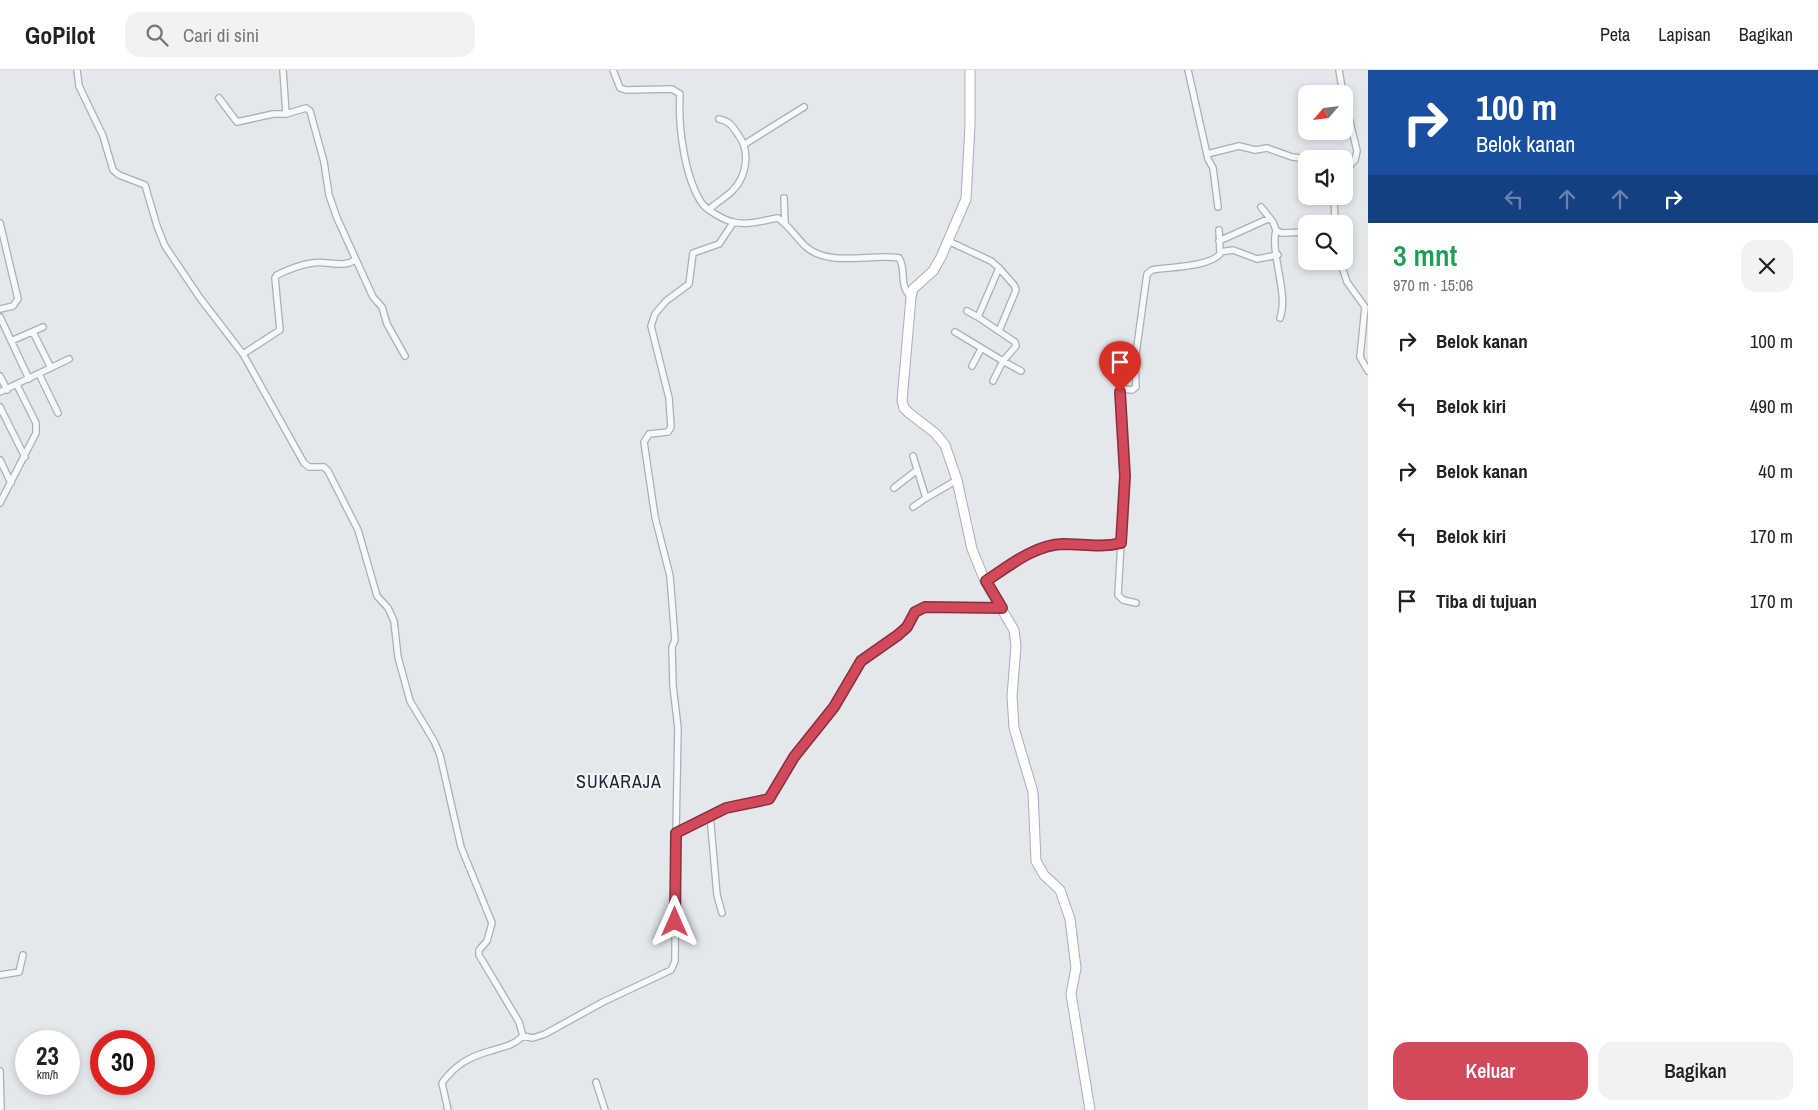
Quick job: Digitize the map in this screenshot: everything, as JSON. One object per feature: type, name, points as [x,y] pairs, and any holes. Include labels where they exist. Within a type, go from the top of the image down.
[{"type":"main road","points":[[970,70],[968,184],[966,199],[933,272],[920,282],[910,297],[902,401],[904,408],[909,413],[940,438],[957,480],[972,548],[986,581],[1010,619],[1015,637],[1014,728],[1033,792],[1036,861],[1044,875],[1060,890],[1070,919],[1076,968],[1071,994],[1090,1110]]},
{"type":"street","points":[[77,70],[79,86],[103,136],[113,170],[120,175],[145,184],[165,246],[200,298],[243,354],[304,463],[309,467],[324,467],[328,471],[358,530],[377,596],[388,608],[394,621],[398,657],[410,701],[434,741],[440,755],[461,847],[492,923],[487,941],[479,950],[479,955],[519,1022],[523,1036]]},
{"type":"street","points":[[283,70],[286,114]]},
{"type":"street","points":[[614,70],[620,88],[626,90],[672,89],[680,94],[679,113],[688,171],[702,204],[709,210],[733,222],[748,223],[778,218],[806,246],[818,254],[832,257],[884,255],[899,258],[903,264],[901,274],[905,292],[910,297]]},
{"type":"street","points":[[1188,70],[1207,154],[1213,168],[1218,207]]},
{"type":"street","points":[[1339,70],[1341,85]]},
{"type":"street","points":[[219,98],[236,122],[273,114],[286,114],[306,108],[310,111],[324,162],[329,195],[355,260],[373,297],[382,307],[387,324],[405,356]]},
{"type":"street","points":[[745,144],[804,107]]},
{"type":"street","points":[[709,210],[718,200],[733,190],[739,182],[746,162],[745,144],[730,123],[719,119]]},
{"type":"street","points":[[1353,135],[1357,151],[1353,162]]},
{"type":"street","points":[[1207,154],[1239,146],[1255,150],[1267,148],[1298,158]]},
{"type":"street","points":[[784,198],[785,223]]},
{"type":"street","points":[[1261,207],[1270,218],[1276,230],[1283,307],[1280,318]]},
{"type":"street","points":[[1219,241],[1270,218]]},
{"type":"street","points":[[448,1110],[442,1083],[452,1069],[473,1057],[509,1046],[523,1036],[533,1038],[545,1034],[604,1002],[671,970],[675,961],[678,728],[673,686],[672,647],[675,640],[670,576],[655,517],[644,442],[649,434],[668,432],[671,427],[669,398],[651,326],[655,314],[660,308],[689,284],[693,253],[720,244],[733,222]]},
{"type":"street","points":[[0,224],[3,248],[18,299],[13,306],[0,308]]},
{"type":"street","points":[[1136,603],[1123,600],[1118,595],[1125,476],[1120,392],[1123,389],[1132,390],[1136,387],[1135,361],[1147,274],[1152,270],[1208,262],[1217,258],[1220,252],[1219,230]]},
{"type":"street","points":[[1276,230],[1281,233],[1298,232]]},
{"type":"street","points":[[948,241],[992,261],[1014,285],[1016,290],[999,331]]},
{"type":"street","points":[[1220,252],[1233,250],[1257,259],[1278,255]]},
{"type":"street","points":[[243,354],[280,330],[275,278],[277,275],[311,263],[327,262],[344,265],[355,260]]},
{"type":"street","points":[[978,317],[999,268]]},
{"type":"street","points":[[1343,270],[1347,282],[1365,307],[1360,357],[1368,371]]},
{"type":"street","points":[[967,311],[1016,344],[1003,361],[993,381]]},
{"type":"street","points":[[0,317],[29,379]]},
{"type":"street","points":[[11,341],[43,327]]},
{"type":"street","points":[[0,335],[6,332]]},
{"type":"street","points":[[33,332],[51,368]]},
{"type":"street","points":[[955,332],[1021,371]]},
{"type":"street","points":[[972,366],[981,349]]},
{"type":"street","points":[[0,392],[69,359]]},
{"type":"street","points":[[39,374],[58,413]]},
{"type":"street","points":[[0,376],[7,390]]},
{"type":"street","points":[[0,503],[25,457],[37,428],[18,385]]},
{"type":"street","points":[[0,407],[25,457]]},
{"type":"street","points":[[913,456],[926,498]]},
{"type":"street","points":[[0,460],[11,483]]},
{"type":"street","points":[[894,488],[917,470]]},
{"type":"street","points":[[913,507],[957,480]]},
{"type":"street","points":[[986,581],[1035,551],[1061,544],[1110,546],[1121,543]]},
{"type":"street","points":[[676,833],[726,808],[769,799],[794,757],[834,707],[861,661],[907,627],[915,612],[925,607],[1002,608]]},
{"type":"street","points":[[710,815],[717,895],[722,913]]},
{"type":"street","points":[[0,975],[19,972],[23,955]]},
{"type":"street","points":[[0,1071],[1,1110]]},
{"type":"street","points":[[596,1082],[605,1110]]},
{"type":"district","name":"SUKARAJA","points":[[619,781]]},
{"type":"route","points":[[675,922],[676,833],[726,808],[769,799],[794,757],[816,732],[834,707],[857,666],[871,653],[907,627],[915,612],[925,607],[1002,608],[986,581],[1035,551],[1061,544],[1110,546],[1121,543],[1125,476],[1120,392]]}]
